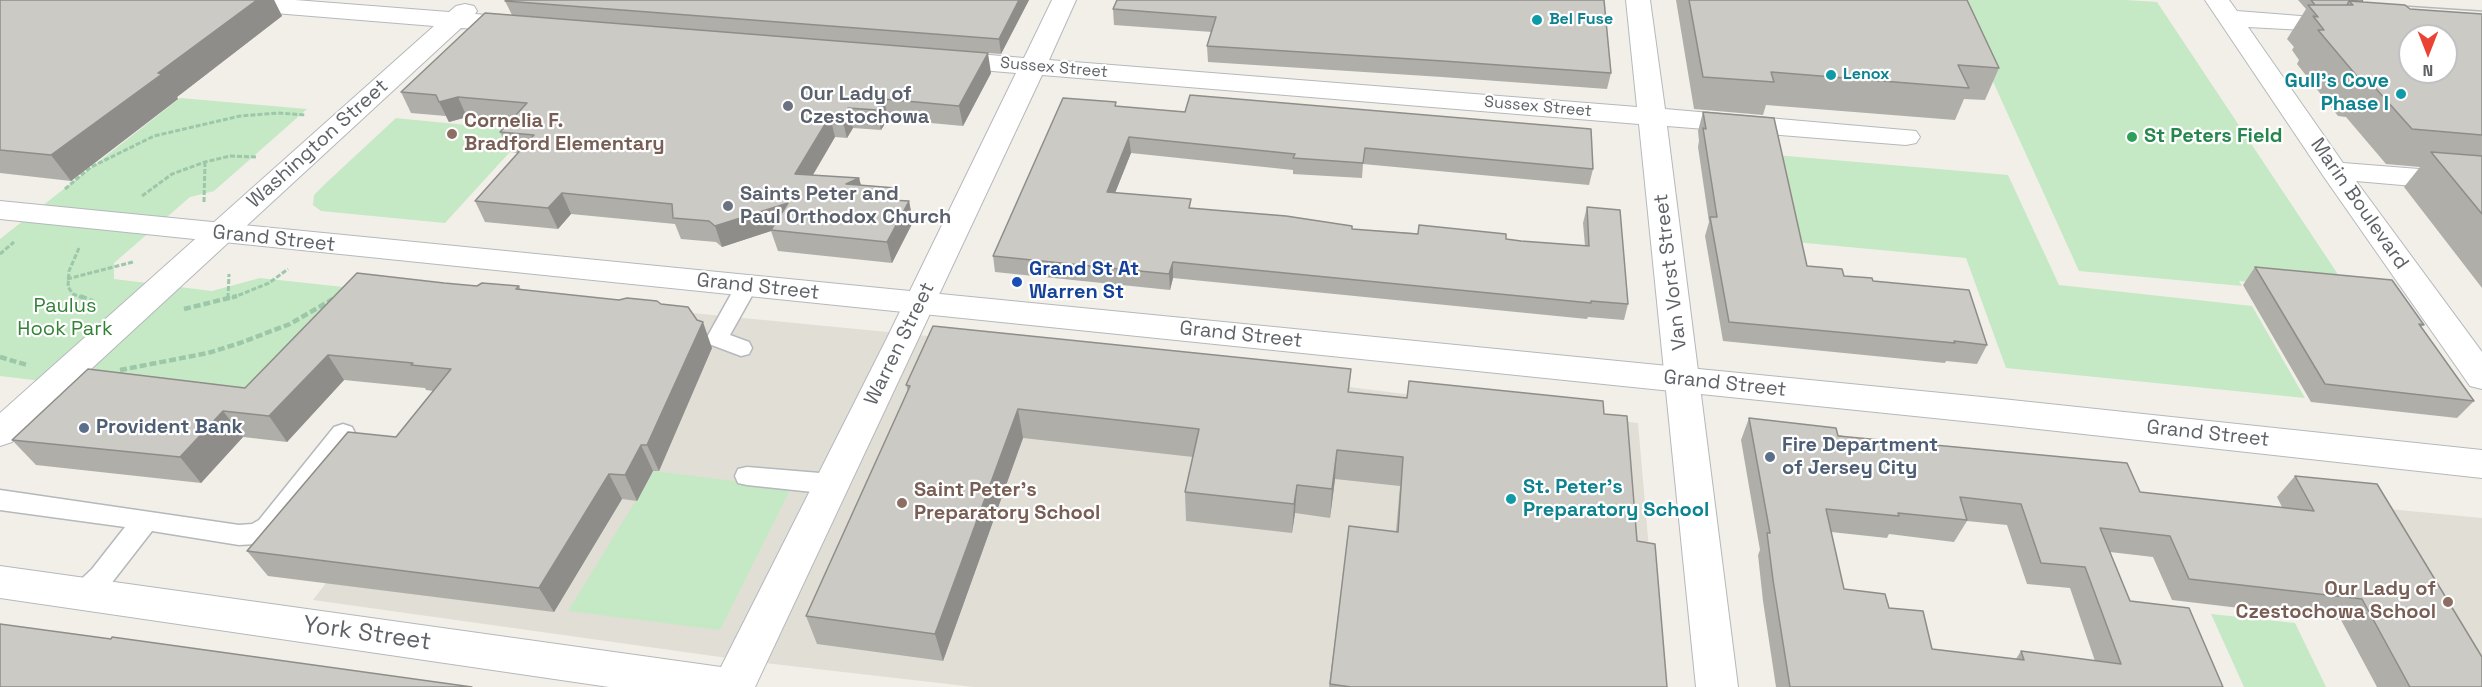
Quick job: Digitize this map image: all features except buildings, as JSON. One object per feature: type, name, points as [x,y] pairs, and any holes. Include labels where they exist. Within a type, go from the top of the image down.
[{"type":"street","points":[[201,0],[538,27]]},
{"type":"street","name":"Washington Street","points":[[0,433],[477,0]]},
{"type":"street","name":"Warren Street","points":[[733,687],[1064,0]]},
{"type":"street","name":"Van Vorst Street","points":[[1638,0],[1717,687]]},
{"type":"street","points":[[2224,9],[2366,27]]},
{"type":"street","name":"Marin Boulevard","points":[[2224,9],[2334,171],[2482,377]]},
{"type":"street","name":"Sussex Street","points":[[916,57],[1906,137]]},
{"type":"street","points":[[2334,171],[2482,183]]},
{"type":"street","name":"Grand Street","points":[[0,210],[1683,380],[2482,464]]},
{"type":"street","name":"York Street","points":[[0,582],[733,687]]},
{"type":"lane","points":[[741,348],[717,339],[747,285]]},
{"type":"lane","points":[[0,500],[239,535],[256,534],[268,526],[343,433]]},
{"type":"lane","points":[[747,476],[832,484]]},
{"type":"lane","points":[[84,593],[101,577],[146,520]]},
{"type":"path","points":[[57,195],[91,167],[154,136],[240,116],[278,113],[315,116]]},
{"type":"path","points":[[134,201],[171,174],[205,162],[230,156],[267,157]]},
{"type":"path","points":[[204,203],[205,162]]},
{"type":"path","points":[[0,254],[14,242]]},
{"type":"path","points":[[79,248],[67,279],[73,294],[98,304]]},
{"type":"path","points":[[67,279],[133,262]]},
{"type":"path","points":[[180,308],[228,299],[269,283],[288,268]]},
{"type":"path","points":[[228,299],[229,274]]},
{"type":"path","points":[[115,370],[208,353],[265,334],[290,324],[341,294]]},
{"type":"path","points":[[0,357],[28,365]]},
{"type":"shaded area","points":[[589,303],[980,341],[1638,423],[1661,687],[974,687],[756,662],[313,600],[440,433]]},
{"type":"shaded area","name":"Our Lady of Czestochowa School","points":[[2358,506],[2482,518],[2482,687]]},
{"type":"green space","name":"St Peters Field","points":[[1956,0],[2157,2],[2349,291],[2239,281],[2242,286],[2079,271]]},
{"type":"green space","name":"Paulus Hook Park","points":[[180,98],[307,109],[214,191],[190,197],[114,263],[114,279],[212,291],[260,278],[371,290],[262,407],[0,376],[0,239]]},
{"type":"green space","points":[[396,118],[529,131],[445,223],[321,211],[313,205],[314,195]]},
{"type":"green space","points":[[1775,155],[2008,175],[2059,285],[2252,306],[2305,398],[2006,368],[1966,258],[1795,242]]},
{"type":"green space","points":[[654,471],[791,488],[720,630],[568,611]]},
{"type":"green space","points":[[2211,614],[2295,623],[2326,687],[2244,687]]},
{"type":"tram line","points":[[2391,5],[2482,11]]},
{"type":"place","name":"Bel Fuse","points":[[1537,20]]},
{"type":"place","name":"Lenox","points":[[1831,75]]},
{"type":"place","name":"Gull's Cove Phase I","points":[[2401,94]]},
{"type":"place","name":"Our Lady of Czestochowa","points":[[788,106]]},
{"type":"place","name":"Cornelia F. Bradford Elementary","points":[[452,134]]},
{"type":"place","name":"St Peters Field","points":[[2132,137]]},
{"type":"place","name":"Saints Peter and Paul Orthodox Church","points":[[728,206]]},
{"type":"place","name":"Grand St At Warren St","points":[[1017,282]]},
{"type":"place","name":"Provident Bank","points":[[84,428]]},
{"type":"place","name":"Fire Department of Jersey City","points":[[1770,457]]},
{"type":"place","name":"St. Peter's Preparatory School","points":[[1511,499]]},
{"type":"place","name":"Saint Peter's Preparatory School","points":[[902,503]]},
{"type":"place","name":"Our Lady of Czestochowa School","points":[[2448,602]]}]
